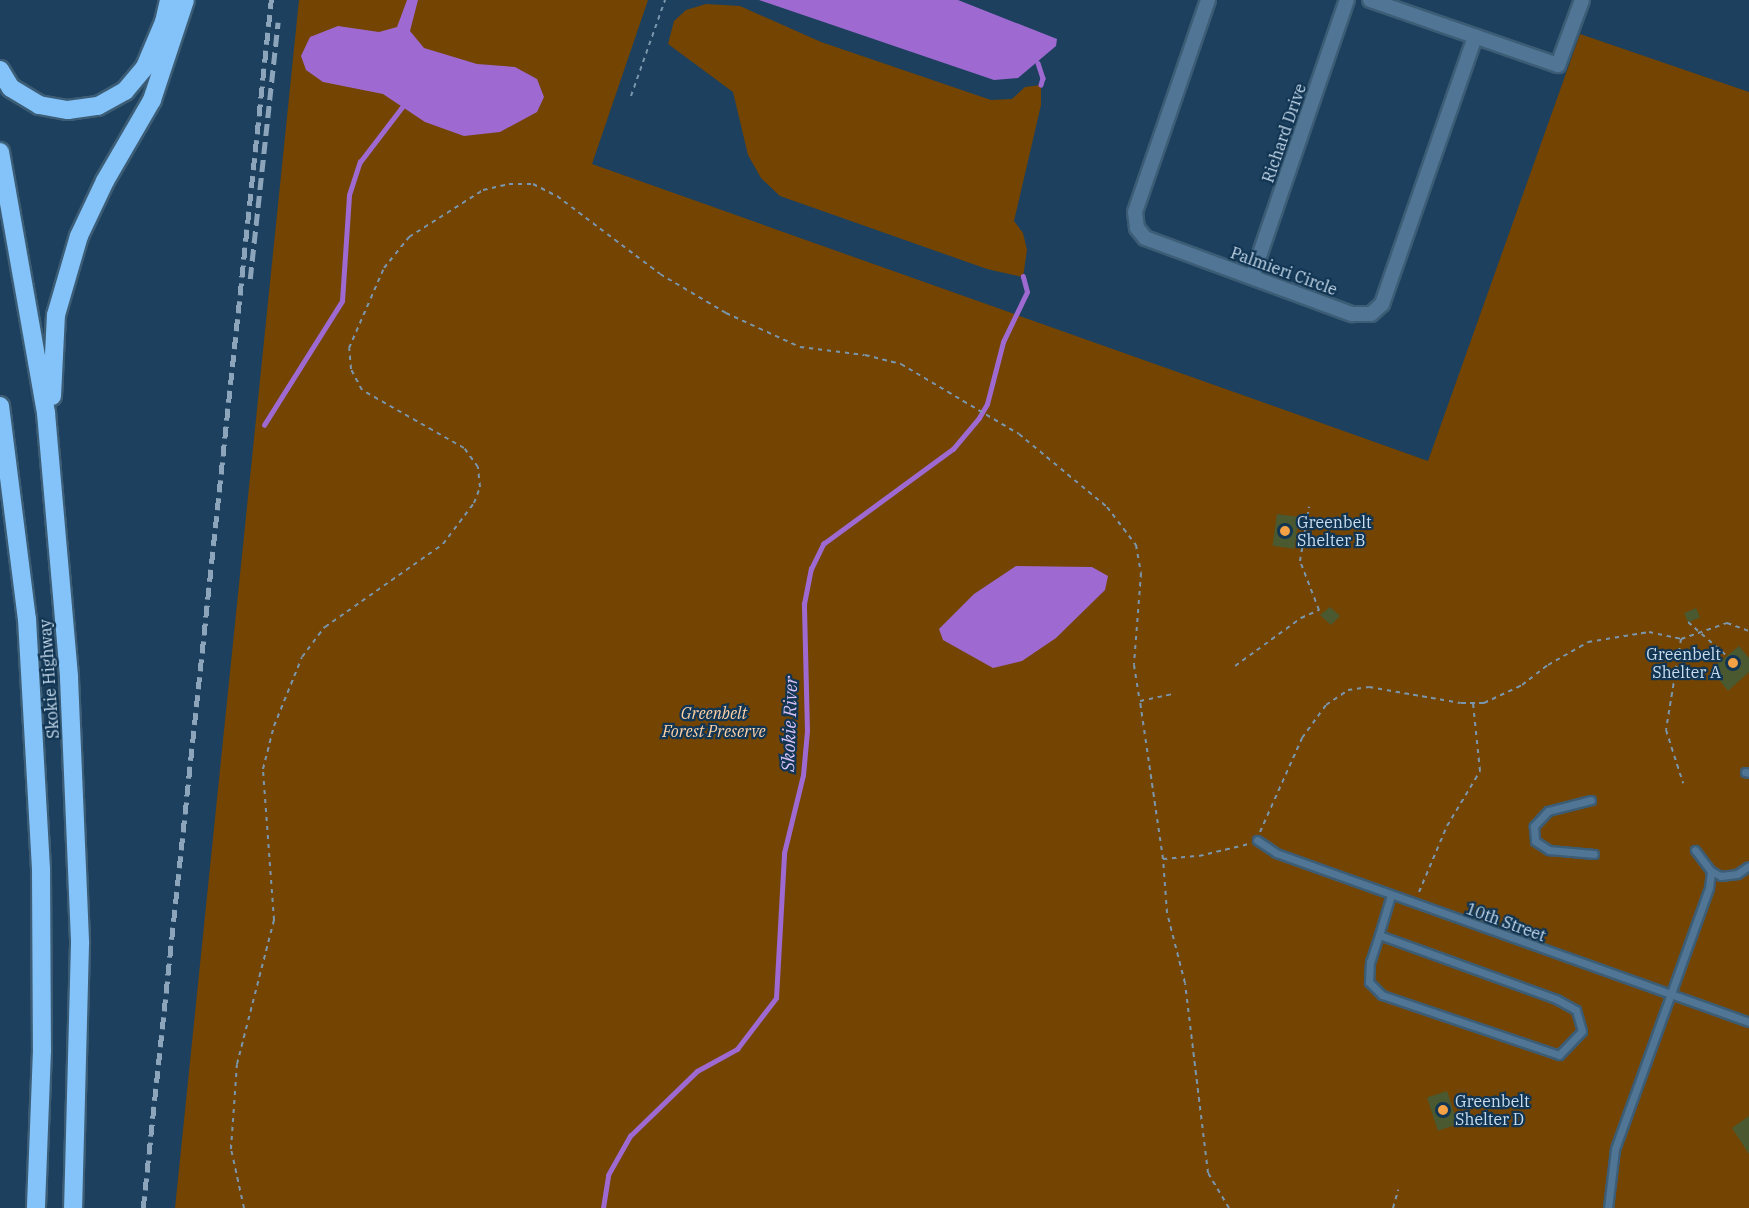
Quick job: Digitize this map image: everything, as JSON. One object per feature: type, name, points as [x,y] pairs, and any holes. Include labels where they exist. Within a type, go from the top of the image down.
[{"type":"highway","points":[[0,70],[11,88],[39,105],[68,110],[98,105],[125,91],[144,67],[164,22],[168,0]]},
{"type":"highway","points":[[52,503],[52,357],[67,273],[105,181],[152,100],[185,0]]},
{"type":"highway","name":"Skokie Highway","points":[[0,152],[46,413],[52,503],[69,678],[79,869],[80,1053],[73,1208]]},
{"type":"highway","name":"Skokie Highway","points":[[0,406],[27,619],[41,869],[42,1050],[36,1208]]},
{"type":"street","name":"Palmieri Circle","points":[[1208,0],[1135,212],[1137,228],[1145,238],[1353,314],[1371,314],[1382,304],[1475,37]]},
{"type":"street","name":"Richard Drive","points":[[1252,277],[1347,0]]},
{"type":"street","points":[[1370,0],[1558,65],[1582,0]]},
{"type":"lane","points":[[1591,800],[1548,811],[1534,826],[1535,841],[1549,850],[1594,854]]},
{"type":"lane","name":"10th Street","points":[[1257,840],[1276,853],[1749,1022]]},
{"type":"lane","points":[[1695,850],[1711,871],[1721,876],[1737,874],[1749,866]]},
{"type":"lane","points":[[1608,1208],[1615,1149],[1709,888],[1711,871]]},
{"type":"lane","points":[[1379,936],[1556,999],[1576,1010],[1582,1031],[1559,1055],[1382,995],[1369,982],[1370,962],[1391,895]]},
{"type":"path","points":[[631,96],[665,0]]},
{"type":"path","points":[[244,1208],[231,1149],[237,1064],[274,920],[263,769],[274,726],[302,657],[325,627],[443,544],[474,504],[480,487],[478,467],[464,448],[362,390],[351,369],[349,348],[361,315],[384,268],[409,237],[483,190],[509,184],[534,184],[557,196],[660,274],[726,313],[800,347],[865,355],[901,364],[963,398],[1003,423],[1107,507],[1136,545],[1141,573],[1134,665],[1163,859],[1167,914],[1185,983],[1208,1173],[1229,1208]]},
{"type":"path","points":[[1235,666],[1301,618],[1318,610],[1318,600],[1300,561],[1309,507]]},
{"type":"path","points":[[1688,622],[1695,633],[1727,656]]},
{"type":"path","points":[[1163,859],[1231,850],[1257,840],[1302,738],[1326,705],[1348,690],[1369,687],[1484,703],[1522,685],[1548,665],[1588,642],[1650,632],[1681,639],[1727,623],[1749,631]]},
{"type":"path","points":[[1681,639],[1666,730],[1683,783]]},
{"type":"path","points":[[1140,701],[1172,694]]},
{"type":"path","points":[[1414,903],[1447,826],[1480,771],[1473,703]]},
{"type":"path","points":[[1393,1208],[1398,1190]]},
{"type":"green space","name":"Greenbelt Forest Preserve","points":[[299,0],[648,0],[592,164],[1428,461],[1580,34],[1749,92],[1749,1208],[175,1208]]},
{"type":"green space","points":[[706,4],[740,6],[821,42],[991,100],[1012,99],[1025,87],[1041,85],[1041,105],[1014,221],[1023,233],[1027,250],[1023,277],[987,269],[780,196],[761,178],[748,155],[733,92],[668,44],[674,21],[686,10]]},
{"type":"shaded area","points":[[407,0],[418,0],[410,31],[424,48],[477,64],[515,67],[537,79],[544,97],[537,112],[500,132],[464,136],[425,122],[383,94],[323,82],[306,70],[301,56],[310,37],[338,26],[379,32],[397,27]]},
{"type":"shaded area","points":[[759,0],[958,0],[1057,39],[1056,46],[1018,78],[994,80]]},
{"type":"shaded area","points":[[1016,566],[1092,567],[1108,576],[1105,590],[1056,638],[1022,661],[993,668],[943,640],[939,629],[974,594]]},
{"type":"building","name":"Greenbelt Shelter B","points":[[1277,514],[1299,517],[1294,549],[1273,546]]},
{"type":"building","points":[[1330,607],[1340,616],[1331,625],[1320,615]]},
{"type":"building","points":[[1696,608],[1700,617],[1688,622],[1684,613]]},
{"type":"building","name":"Greenbelt Shelter A","points":[[1739,646],[1749,658],[1749,672],[1728,691],[1711,669]]},
{"type":"building","name":"Greenbelt Shelter D","points":[[1447,1091],[1458,1124],[1438,1131],[1427,1097]]},
{"type":"building","points":[[1749,1116],[1749,1154],[1732,1128]]},
{"type":"waterway","points":[[1038,63],[1043,78],[1041,85]]},
{"type":"waterway","points":[[264,425],[342,301],[349,195],[360,162],[402,107]]},
{"type":"waterway","name":"Skokie River","points":[[603,1208],[608,1175],[630,1136],[697,1071],[737,1049],[776,998],[784,853],[803,775],[807,731],[804,604],[811,569],[823,544],[953,449],[979,418],[987,404],[1003,342],[1027,292],[1023,277]]},
{"type":"railway","points":[[143,1208],[271,0]]},
{"type":"railway","points":[[250,279],[278,23]]},
{"type":"place","name":"Greenbelt Shelter B","points":[[1285,531]]},
{"type":"place","name":"Greenbelt Shelter A","points":[[1733,663]]},
{"type":"place","name":"Greenbelt Shelter D","points":[[1443,1110]]}]
